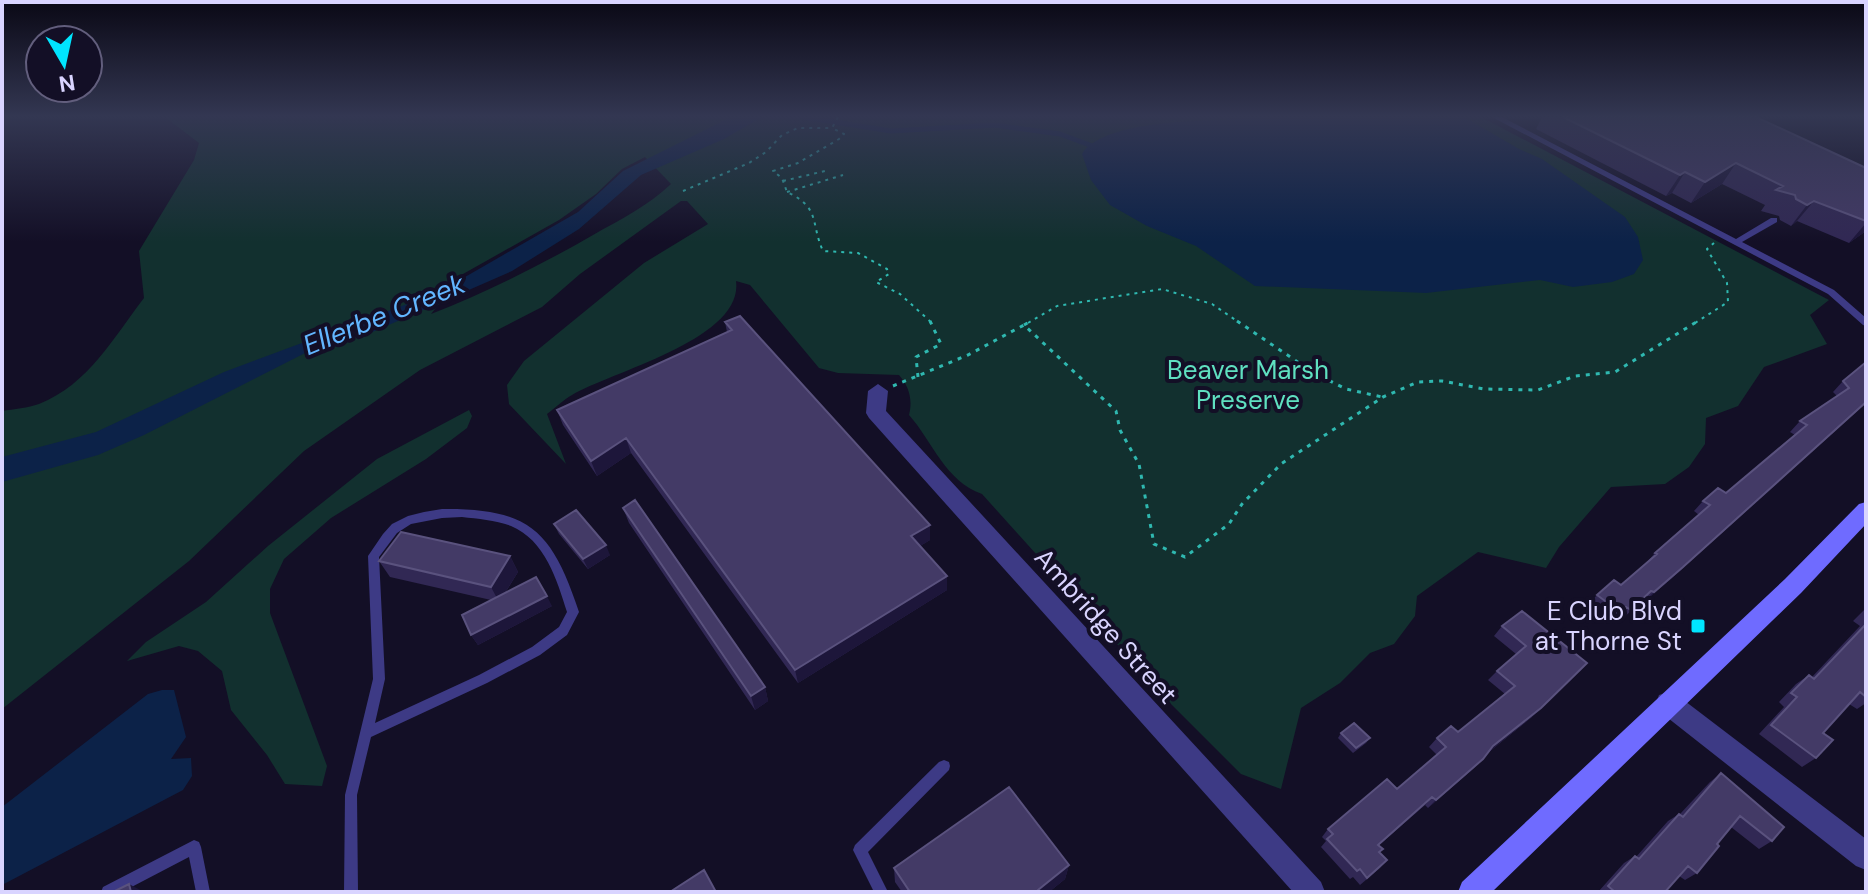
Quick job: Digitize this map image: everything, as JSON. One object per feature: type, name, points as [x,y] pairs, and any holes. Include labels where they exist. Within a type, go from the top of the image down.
[{"type":"street","name":"Ambridge Street","points":[[878,391],[876,413],[1311,892]]},
{"type":"street","points":[[1472,892],[1793,586],[1866,510]]},
{"type":"street","points":[[1668,703],[1866,856]]},
{"type":"lane","points":[[1576,159],[1831,292],[1866,323]]},
{"type":"lane","points":[[1736,242],[1774,220]]},
{"type":"lane","points":[[351,892],[351,795],[379,679],[373,556],[398,525],[438,513],[498,515],[528,530],[546,552],[566,590],[573,612],[563,631],[536,651],[483,679],[366,733]]},
{"type":"lane","points":[[881,892],[860,850],[944,766]]},
{"type":"lane","points":[[108,892],[194,847],[203,892]]},
{"type":"path","points":[[683,191],[756,159]]},
{"type":"path","points":[[807,159],[773,170],[783,181],[787,192],[804,200],[811,208],[816,221],[814,230],[823,251],[858,253],[887,269],[889,274],[876,282],[900,294],[933,324],[941,344],[916,357],[918,377]]},
{"type":"path","points":[[783,181],[829,170]]},
{"type":"path","points":[[787,192],[843,175]]},
{"type":"path","points":[[1024,325],[1116,411],[1120,430],[1139,464],[1154,544],[1185,557],[1229,524],[1242,504],[1281,464],[1383,397],[1418,382],[1442,381],[1484,389],[1538,390],[1586,373],[1615,372],[1629,365],[1728,302],[1727,283],[1707,249],[1715,243]]},
{"type":"path","points":[[878,391],[918,377],[1057,306],[1162,289],[1212,304],[1314,373],[1346,389],[1383,397]]},
{"type":"green space","name":"Beaver Marsh Preserve","points":[[642,159],[622,169],[596,194],[559,220],[463,274],[431,314],[554,257],[653,199],[671,184],[647,159],[1560,159],[1829,300],[1810,315],[1827,344],[1764,367],[1738,406],[1706,418],[1705,444],[1689,467],[1665,484],[1611,487],[1559,547],[1546,568],[1478,552],[1417,596],[1415,616],[1394,644],[1370,653],[1340,683],[1301,708],[1281,789],[1241,774],[1171,704],[982,494],[958,480],[909,415],[909,394],[899,375],[838,373],[819,368],[750,285],[736,281],[733,302],[720,320],[698,336],[672,351],[572,395],[547,414],[566,464],[509,404],[507,385],[524,361],[644,263],[708,224],[687,201],[681,201],[580,274],[542,307],[420,370],[304,451],[189,561],[2,709],[2,411],[35,405],[72,385],[122,329],[144,298],[139,251],[194,160]]},
{"type":"green space","points":[[469,410],[472,416],[467,428],[426,459],[331,518],[284,559],[270,589],[270,613],[327,766],[322,786],[285,784],[267,755],[231,710],[222,671],[198,651],[179,646],[127,661],[146,642],[206,602],[268,546],[377,459]]},
{"type":"water","name":"Ellerbe Creek","points":[[648,159],[679,159],[641,175],[579,229],[512,271],[368,334],[313,349],[144,435],[98,455],[2,482],[2,457],[96,432],[224,372],[418,300],[465,277],[578,212],[623,171]]},
{"type":"water","points":[[1084,159],[1541,159],[1625,217],[1638,237],[1643,260],[1634,274],[1612,282],[1573,287],[1540,280],[1426,293],[1255,286],[1196,246],[1147,226],[1110,205],[1091,180]]},
{"type":"water","points":[[174,690],[186,737],[171,759],[191,758],[192,776],[183,790],[2,885],[2,807],[148,694]]},
{"type":"building","points":[[1647,159],[1846,159],[1866,168],[1866,221],[1814,201],[1807,205],[1796,199],[1795,195],[1776,190],[1783,186],[1736,163],[1705,182],[1685,172],[1680,175]]},
{"type":"building","points":[[740,316],[930,525],[911,536],[947,576],[795,670],[626,438],[591,461],[557,410],[732,330],[725,322]]},
{"type":"building","points":[[1866,362],[1866,402],[1683,567],[1631,610],[1626,607],[1620,612],[1597,595],[1614,580],[1621,585],[1710,505],[1703,501],[1718,488],[1726,493],[1807,425],[1800,421],[1849,388],[1843,381]]},
{"type":"building","points":[[635,500],[765,687],[751,696],[623,508]]},
{"type":"building","points":[[576,510],[606,545],[583,559],[554,524]]},
{"type":"building","points":[[401,532],[510,556],[491,587],[379,561]]},
{"type":"building","points":[[536,577],[547,596],[471,635],[462,615]]},
{"type":"building","points":[[1522,611],[1587,663],[1541,708],[1493,746],[1483,759],[1436,800],[1432,797],[1378,845],[1383,849],[1379,852],[1387,860],[1367,878],[1327,839],[1333,834],[1328,829],[1387,779],[1397,789],[1446,747],[1437,738],[1451,726],[1458,732],[1515,686],[1497,671],[1526,646],[1502,626]]},
{"type":"building","points":[[1866,624],[1866,697],[1860,692],[1823,733],[1833,740],[1816,758],[1771,725],[1797,697],[1791,693],[1809,675],[1814,679]]},
{"type":"building","points":[[1354,723],[1370,738],[1356,748],[1341,733]]},
{"type":"building","points":[[1721,773],[1784,827],[1772,841],[1740,816],[1697,873],[1688,866],[1665,892],[1615,892],[1608,886],[1635,856],[1639,859],[1679,814],[1683,817]]},
{"type":"building","points":[[1009,787],[1069,865],[1039,892],[910,892],[894,868]]},
{"type":"building","points":[[704,870],[716,892],[670,892]]},
{"type":"building","points":[[129,884],[131,892],[113,892]]},
{"type":"place","name":"E Club Blvd at Thorne St","points":[[1698,626]]}]
